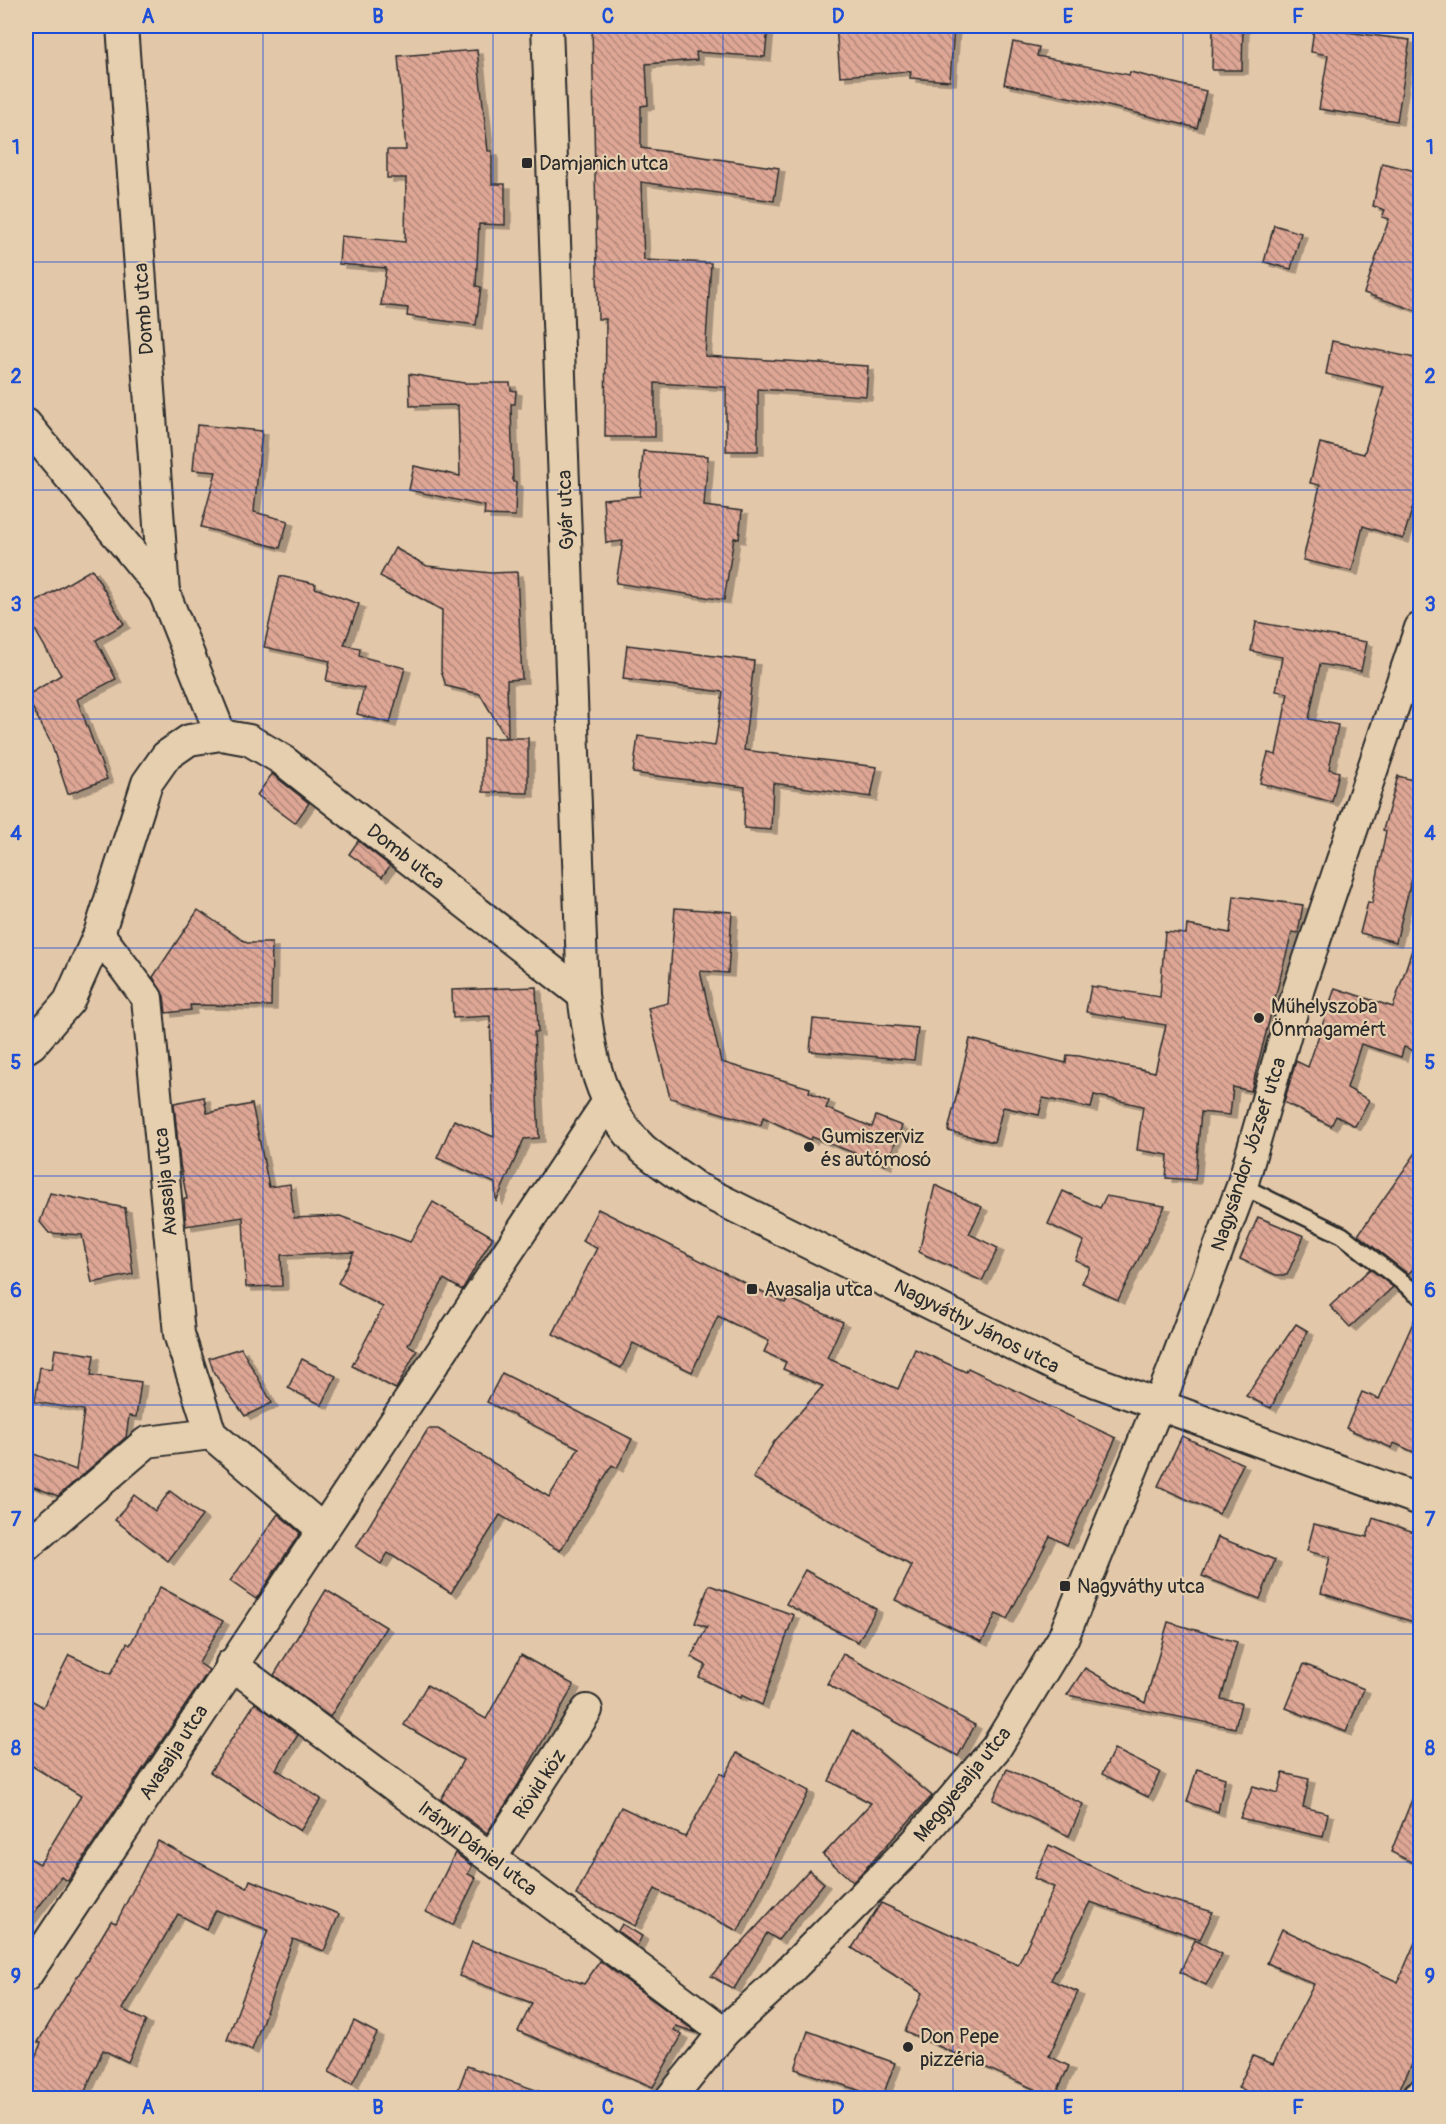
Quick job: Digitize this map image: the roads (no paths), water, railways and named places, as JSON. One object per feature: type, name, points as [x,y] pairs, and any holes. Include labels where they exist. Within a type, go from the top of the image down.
[{"type":"street","name":"Domb utca","points":[[122,26],[164,592],[221,735]]},
{"type":"street","name":"Gyár utca","points":[[547,26],[583,995]]},
{"type":"street","name":"Domb utca","points":[[26,424],[164,592]]},
{"type":"street","name":"Nagysándor József utca","points":[[1159,1405],[1242,1186],[1299,988],[1420,628]]},
{"type":"street","name":"Domb utca","points":[[99,934],[147,783],[166,756],[189,740],[221,735],[249,740],[280,759],[583,995]]},
{"type":"street","points":[[26,1047],[32,1044],[69,1001],[99,934]]},
{"type":"street","name":"Avasalja utca","points":[[99,934],[147,998],[179,1334],[211,1434]]},
{"type":"street","name":"Nagyváthy János utca","points":[[583,995],[591,1053],[607,1103],[642,1148],[695,1186],[1066,1371],[1420,1500]]},
{"type":"street","name":"Avasalja utca","points":[[26,1976],[321,1528],[607,1103]]},
{"type":"street","name":"Meggyesalja utca","points":[[671,2098],[724,2032],[777,1983],[915,1843],[996,1748],[1064,1638],[1159,1405]]},
{"type":"street","points":[[26,1546],[147,1442],[211,1434],[321,1528]]},
{"type":"street","name":"Irányi Dániel utca","points":[[231,1664],[724,2032]]},
{"type":"street","name":"Rövid köz","points":[[491,1858],[587,1710]]},
{"type":"lane","points":[[1242,1186],[1342,1235],[1420,1296]]},
{"type":"place","name":"Damjanich utca","points":[[527,163]]},
{"type":"place","name":"Műhelyszoba Önmagamért","points":[[1259,1018]]},
{"type":"place","name":"Gumiszerviz és autómosó","points":[[809,1147]]},
{"type":"place","name":"Avasalja utca","points":[[752,1289]]},
{"type":"place","name":"Nagyváthy utca","points":[[1065,1586]]},
{"type":"place","name":"Don Pepe pizzéria","points":[[908,2047]]}]
